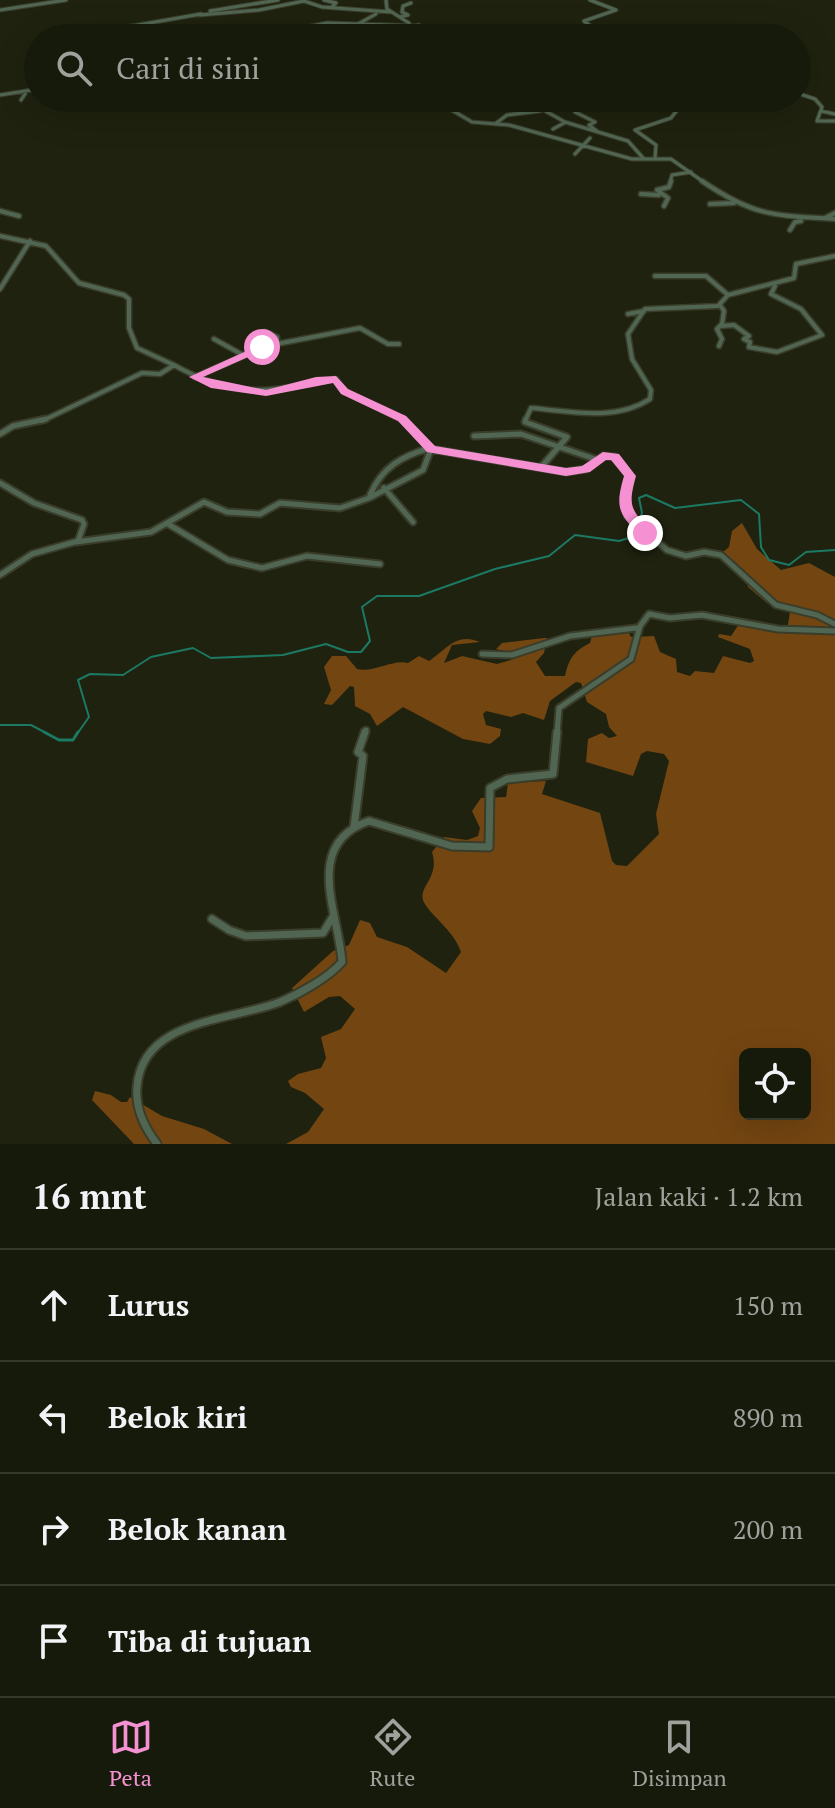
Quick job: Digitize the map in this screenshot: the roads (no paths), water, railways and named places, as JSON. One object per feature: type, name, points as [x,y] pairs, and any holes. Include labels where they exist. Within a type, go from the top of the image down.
[{"type":"street","points":[[0,10],[66,0]]},
{"type":"street","points":[[149,24],[278,0]]},
{"type":"street","points":[[324,0],[336,3],[332,7]]},
{"type":"street","points":[[386,0],[391,12],[415,24]]},
{"type":"street","points":[[588,24],[584,21],[616,10],[590,0]]},
{"type":"street","points":[[200,15],[259,10],[303,1],[380,13]]},
{"type":"street","points":[[400,17],[408,15],[402,12],[403,6],[411,3]]},
{"type":"street","points":[[352,8],[358,5]]},
{"type":"street","points":[[359,24],[369,15],[391,12]]},
{"type":"street","points":[[322,24],[342,24]]},
{"type":"street","points":[[0,97],[24,92]]},
{"type":"street","points":[[21,100],[24,96]]},
{"type":"street","points":[[811,98],[823,107],[817,121],[835,121]]},
{"type":"street","points":[[821,111],[835,114]]},
{"type":"street","points":[[454,112],[472,122],[495,124],[645,160],[671,159],[735,202],[766,215],[824,219],[835,216]]},
{"type":"street","points":[[495,124],[507,115],[527,112]]},
{"type":"street","points":[[545,112],[565,122],[628,141],[645,160]]},
{"type":"street","points":[[575,112],[595,122],[589,125],[598,133]]},
{"type":"street","points":[[655,159],[656,145],[635,131],[671,118],[676,112]]},
{"type":"street","points":[[553,129],[565,122]]},
{"type":"street","points":[[575,154],[590,138]]},
{"type":"street","points":[[660,195],[656,190],[669,187],[671,176],[692,171]]},
{"type":"street","points":[[641,194],[668,198],[664,206]]},
{"type":"street","points":[[710,204],[735,202]]},
{"type":"street","points":[[0,211],[19,216]]},
{"type":"street","points":[[790,230],[795,222],[807,218]]},
{"type":"street","points":[[0,236],[48,247],[79,283],[124,295],[129,299],[126,311],[129,330],[137,348],[194,377],[211,385],[266,393],[316,380],[336,379],[344,391],[402,418],[431,449]]},
{"type":"street","points":[[0,289],[30,241]]},
{"type":"street","points":[[628,314],[720,305],[728,295],[794,278],[796,264],[835,256]]},
{"type":"street","points":[[655,276],[706,276],[728,295]]},
{"type":"street","points":[[721,326],[737,327],[749,336],[744,339],[750,342],[749,347],[769,352],[822,335],[809,316],[788,297],[771,294],[775,285]]},
{"type":"street","points":[[719,346],[722,339],[717,329],[721,326],[724,311],[720,305]]},
{"type":"street","points":[[516,435],[531,407],[564,413],[594,412],[647,402],[651,390],[631,356],[628,334],[644,311]]},
{"type":"street","points":[[194,377],[277,344],[363,328],[378,341],[392,346],[399,344]]},
{"type":"street","points":[[265,332],[277,338],[277,344]]},
{"type":"street","points":[[214,339],[243,355]]},
{"type":"street","points":[[0,434],[13,426],[36,424],[142,373],[162,373],[174,365]]},
{"type":"street","points":[[525,422],[566,436],[543,465]]},
{"type":"street","points":[[474,436],[516,435],[596,459],[615,457],[629,471],[631,480],[624,501],[627,515],[645,533],[679,554],[721,555],[776,605],[817,615],[835,624]]},
{"type":"street","points":[[0,575],[32,554],[76,542],[141,534],[204,502],[227,512],[260,514],[280,503],[292,509],[340,510],[355,506],[384,488],[424,470],[431,449]]},
{"type":"street","points":[[369,496],[377,477],[400,457],[431,449],[572,472],[586,469],[596,459]]},
{"type":"street","points":[[0,483],[34,503],[82,520],[82,535],[76,542]]},
{"type":"street","points":[[384,488],[413,522]]},
{"type":"street","points":[[167,523],[228,560],[262,568],[307,556],[380,564]]},
{"type":"street","points":[[157,1144],[138,1111],[135,1083],[141,1058],[176,1034],[279,1003],[335,970],[342,958],[332,918],[331,858],[338,843],[354,828],[369,821],[452,846],[489,847],[490,788],[507,779],[553,774],[559,708],[586,685],[619,670],[631,659],[636,628],[650,614],[670,618],[705,615],[778,629],[835,631]]},
{"type":"street","points":[[482,654],[518,657],[554,641],[613,629],[636,628]]},
{"type":"street","points":[[354,828],[363,774],[363,756],[358,752],[366,730]]},
{"type":"street","points":[[212,919],[244,936],[269,938],[284,934],[323,933],[332,918]]},
{"type":"waterway","points":[[639,522],[642,513],[639,498],[646,495],[675,508],[741,500],[759,514],[761,547],[769,560],[789,565],[806,552],[835,550]]},
{"type":"waterway","points":[[77,734],[89,717],[78,680],[90,674],[123,675],[151,657],[193,648],[211,658],[283,655],[326,644],[348,652],[361,652],[370,641],[362,607],[377,596],[419,596],[495,569],[549,556],[575,535],[619,541],[632,537],[637,528]]},
{"type":"waterway","points":[[0,725],[31,725],[48,734]]},
{"type":"waterway","points":[[44,732],[59,740],[73,740],[78,732]]}]
